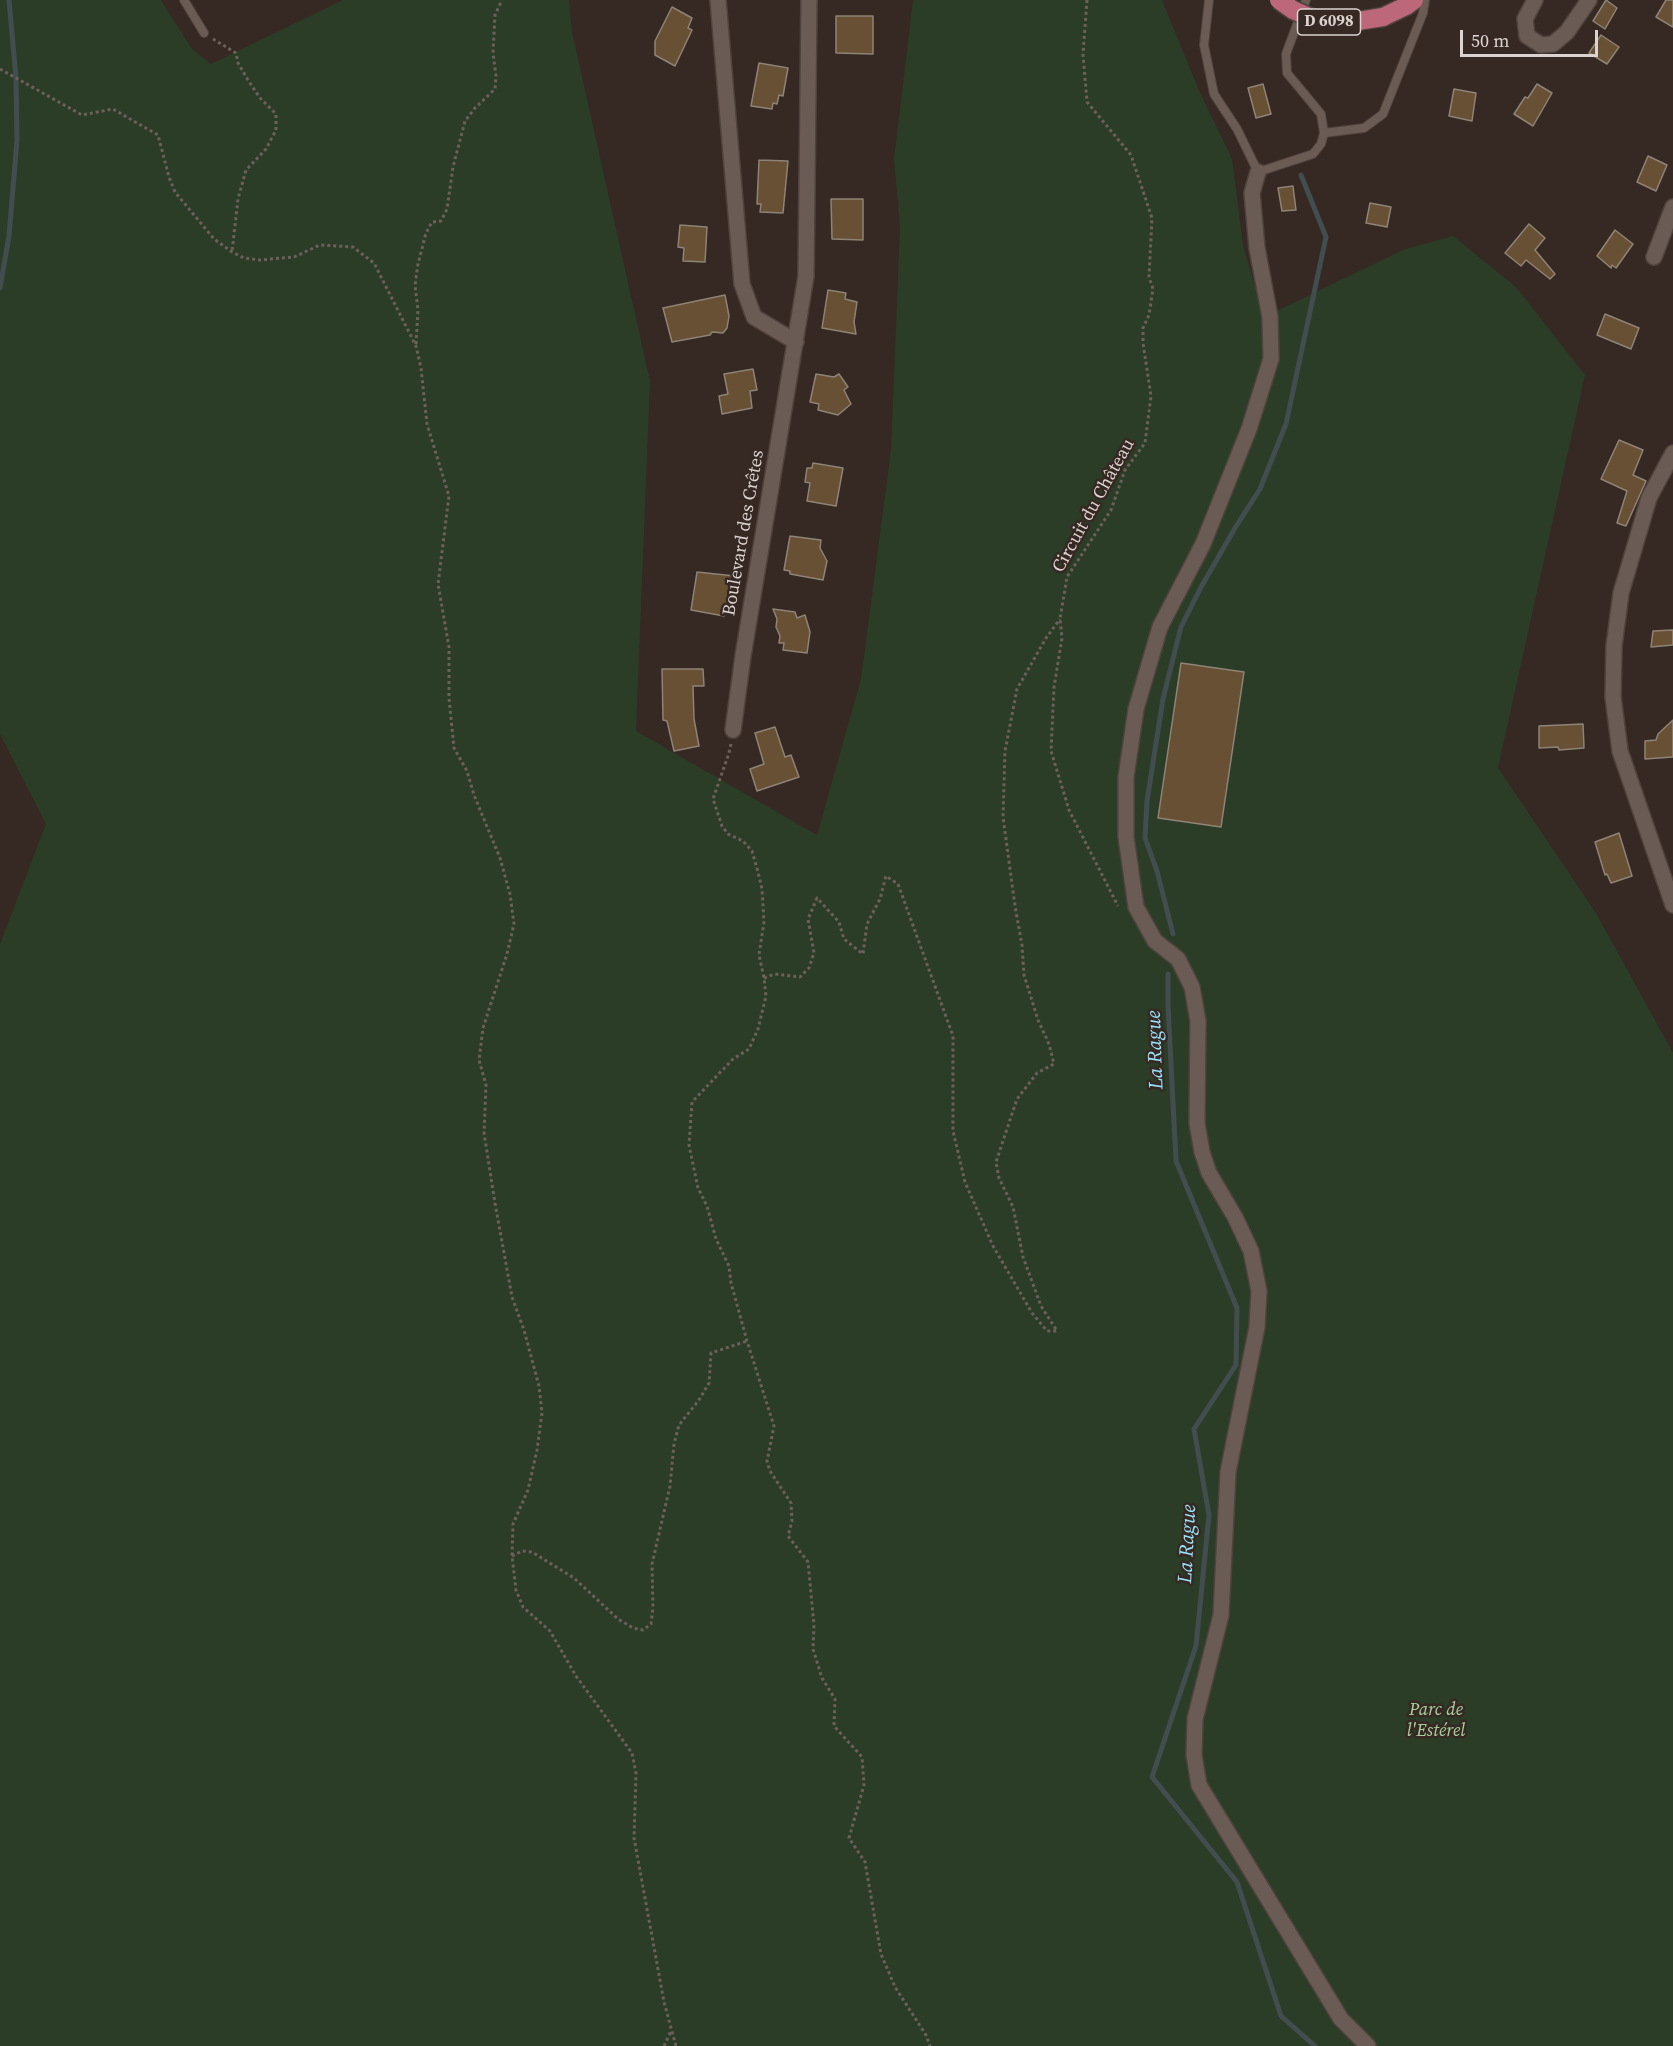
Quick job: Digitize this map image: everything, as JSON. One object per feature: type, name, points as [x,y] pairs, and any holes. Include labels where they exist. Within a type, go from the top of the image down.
[{"type":"main road","name":"D 6098","points":[[1280,0],[1293,10],[1316,20],[1339,24],[1383,17],[1414,0]]},
{"type":"street","points":[[718,0],[742,284],[754,317],[796,342]]},
{"type":"street","name":"Boulevard des Crêtes","points":[[733,730],[742,656],[806,276],[809,0]]},
{"type":"street","points":[[1535,0],[1525,19],[1527,36],[1541,45],[1553,44],[1567,32],[1589,0]]},
{"type":"street","points":[[1258,172],[1252,193],[1257,248],[1270,317],[1271,359],[1250,429],[1203,544],[1160,627],[1136,709],[1126,777],[1126,837],[1136,907],[1155,941],[1178,959],[1192,987],[1198,1021],[1197,1123],[1202,1152],[1209,1173],[1251,1251],[1259,1291],[1257,1327],[1228,1472],[1221,1616],[1195,1719],[1194,1755],[1199,1785],[1341,2019],[1368,2046]]},
{"type":"street","points":[[1654,257],[1673,207]]},
{"type":"street","points":[[1673,453],[1649,498],[1621,593],[1614,646],[1612,698],[1620,751],[1673,905]]},
{"type":"lane","points":[[184,0],[204,33]]},
{"type":"lane","points":[[1209,0],[1204,45],[1214,94],[1237,129],[1258,172],[1313,154],[1321,144],[1324,133],[1321,114],[1287,73],[1286,54],[1306,0]]},
{"type":"lane","points":[[1324,133],[1364,128],[1383,114],[1424,13],[1425,0]]},
{"type":"path","points":[[416,346],[418,310],[415,285],[418,264],[426,233],[432,222],[441,221],[447,209],[453,166],[465,121],[495,89],[496,76],[492,53],[495,15],[502,0]]},
{"type":"path","name":"Circuit du Château","points":[[1087,0],[1083,54],[1087,102],[1131,155],[1152,218],[1149,278],[1153,289],[1149,315],[1143,328],[1151,396],[1145,443],[1125,470],[1111,510],[1067,577],[1060,620],[1062,638],[1054,687],[1052,751],[1069,810],[1118,907],[1136,907]]},
{"type":"path","points":[[204,33],[236,53],[238,63],[248,80],[260,98],[276,114],[276,130],[266,149],[246,170],[238,199],[232,252]]},
{"type":"path","points":[[0,69],[82,115],[113,109],[158,135],[175,192],[214,239],[232,252],[244,258],[260,260],[294,257],[320,245],[353,248],[374,263],[416,346],[421,368],[427,424],[449,496],[438,584],[449,647],[449,698],[454,748],[467,771],[474,795],[500,858],[510,894],[514,924],[507,954],[483,1028],[479,1060],[486,1084],[484,1133],[495,1203],[512,1297],[524,1330],[539,1386],[542,1413],[528,1490],[513,1524],[512,1556],[516,1590],[523,1606],[550,1631],[576,1676],[632,1753],[636,1773],[634,1838],[664,2002],[676,2046]]},
{"type":"path","points":[[764,978],[775,974],[800,977],[809,968],[814,953],[808,919],[817,898],[839,922],[844,939],[863,954],[867,924],[880,899],[886,876],[898,884],[953,1036],[953,1131],[965,1182],[993,1246],[1032,1313],[1047,1331],[1057,1331],[1041,1306],[1023,1257],[1013,1207],[999,1178],[996,1162],[1017,1099],[1037,1073],[1054,1064],[1024,975],[1004,806],[1005,751],[1017,689],[1046,638],[1060,620]]},
{"type":"path","points":[[733,730],[729,753],[712,799],[722,826],[728,834],[743,841],[752,851],[759,872],[765,922],[759,955],[766,996],[758,1029],[749,1049],[733,1059],[692,1102],[689,1145],[698,1188],[707,1206],[716,1239],[729,1266],[747,1341],[774,1426],[767,1461],[770,1472],[791,1503],[792,1521],[788,1536],[808,1562],[814,1625],[813,1649],[822,1678],[835,1699],[834,1726],[862,1757],[864,1785],[849,1838],[865,1862],[881,1954],[895,1987],[926,2035],[930,2046]]},
{"type":"path","points":[[512,1556],[522,1551],[532,1552],[574,1578],[618,1619],[633,1628],[643,1630],[651,1624],[652,1564],[670,1486],[674,1444],[679,1425],[709,1383],[711,1353],[747,1341]]},
{"type":"path","points":[[664,2046],[672,2031]]},
{"type":"green space","name":"Parc de l'Estérel","points":[[0,0],[161,0],[191,48],[211,64],[343,0],[569,0],[572,32],[650,381],[636,731],[817,835],[861,679],[891,450],[900,227],[894,159],[913,0],[1162,0],[1198,88],[1232,159],[1243,245],[1264,317],[1405,249],[1453,236],[1516,287],[1585,375],[1498,768],[1596,913],[1673,1053],[1673,2046],[0,2046],[0,944],[46,824],[0,734]]},
{"type":"building","points":[[1606,0],[1617,8],[1605,29],[1593,21]]},
{"type":"building","points":[[1666,0],[1673,0],[1673,27],[1656,17]]},
{"type":"building","points":[[672,7],[692,18],[688,28],[692,30],[675,66],[655,55],[655,41]]},
{"type":"building","points":[[836,16],[873,16],[873,54],[836,53]]},
{"type":"building","points":[[1601,35],[1619,47],[1607,64],[1589,53]]},
{"type":"building","points":[[759,63],[788,68],[783,96],[779,95],[777,104],[773,103],[772,109],[751,106]]},
{"type":"building","points":[[1263,84],[1271,114],[1256,118],[1248,88]]},
{"type":"building","points":[[1537,84],[1552,93],[1533,126],[1514,114]]},
{"type":"building","points":[[1454,89],[1476,93],[1472,121],[1449,116]]},
{"type":"building","points":[[1648,156],[1667,165],[1656,191],[1637,182]]},
{"type":"building","points":[[759,160],[788,161],[783,213],[760,212],[761,204],[757,204]]},
{"type":"building","points":[[1293,186],[1296,210],[1282,211],[1278,188]]},
{"type":"building","points":[[831,199],[863,199],[863,240],[832,239]]},
{"type":"building","points":[[1370,203],[1391,207],[1387,227],[1366,223]]},
{"type":"building","points":[[1529,224],[1545,238],[1535,250],[1555,274],[1550,279],[1526,260],[1521,266],[1505,253]]},
{"type":"building","points":[[680,225],[707,227],[705,262],[683,261],[684,248],[678,247]]},
{"type":"building","points":[[1615,230],[1633,244],[1616,268],[1612,265],[1611,268],[1597,256]]},
{"type":"building","points":[[828,290],[846,293],[845,299],[857,302],[854,322],[856,334],[822,328]]},
{"type":"building","points":[[725,295],[729,316],[727,328],[723,333],[712,332],[710,335],[672,342],[663,308]]},
{"type":"building","points":[[1605,314],[1639,328],[1631,349],[1597,335]]},
{"type":"building","points":[[753,369],[757,390],[750,391],[752,408],[722,414],[719,396],[728,394],[724,374]]},
{"type":"building","points":[[816,374],[834,377],[839,374],[848,387],[844,390],[851,404],[838,415],[818,410],[819,404],[810,402]]},
{"type":"building","points":[[1619,440],[1643,450],[1633,475],[1646,481],[1626,526],[1617,523],[1627,491],[1601,479]]},
{"type":"building","points":[[813,463],[843,468],[836,506],[807,501],[810,483],[805,482],[807,468],[812,468]]},
{"type":"building","points":[[790,536],[821,540],[820,548],[827,561],[823,580],[790,574],[790,571],[784,570]]},
{"type":"building","points":[[697,572],[735,576],[730,604],[726,604],[724,616],[691,610]]},
{"type":"building","points":[[773,609],[795,612],[797,618],[805,615],[810,632],[807,653],[783,650],[784,643],[779,643],[777,619]]},
{"type":"building","points":[[1673,630],[1673,645],[1651,647],[1653,631]]},
{"type":"building","points":[[1181,663],[1244,672],[1221,827],[1158,818]]},
{"type":"building","points":[[662,669],[703,669],[704,686],[693,686],[694,719],[699,746],[674,751],[667,721],[663,720]]},
{"type":"building","points":[[1673,720],[1673,757],[1645,759],[1645,741],[1656,740],[1658,734]]},
{"type":"building","points":[[1583,724],[1584,748],[1559,750],[1558,747],[1539,748],[1539,726]]},
{"type":"building","points":[[775,727],[785,757],[791,755],[799,777],[757,791],[750,769],[764,764],[755,733]]},
{"type":"building","points":[[1619,833],[1632,876],[1611,883],[1607,874],[1605,875],[1595,842]]},
{"type":"waterway","points":[[0,288],[9,236],[17,140],[16,78],[9,0]]},
{"type":"waterway","points":[[1173,934],[1157,871],[1145,838],[1147,801],[1163,699],[1181,627],[1200,589],[1260,489],[1286,424],[1326,237],[1301,175]]},
{"type":"waterway","name":"La Rague","points":[[1168,974],[1176,1161],[1237,1308],[1236,1365],[1194,1429],[1209,1515],[1196,1646],[1152,1777],[1237,1882],[1281,2016],[1315,2046]]}]
